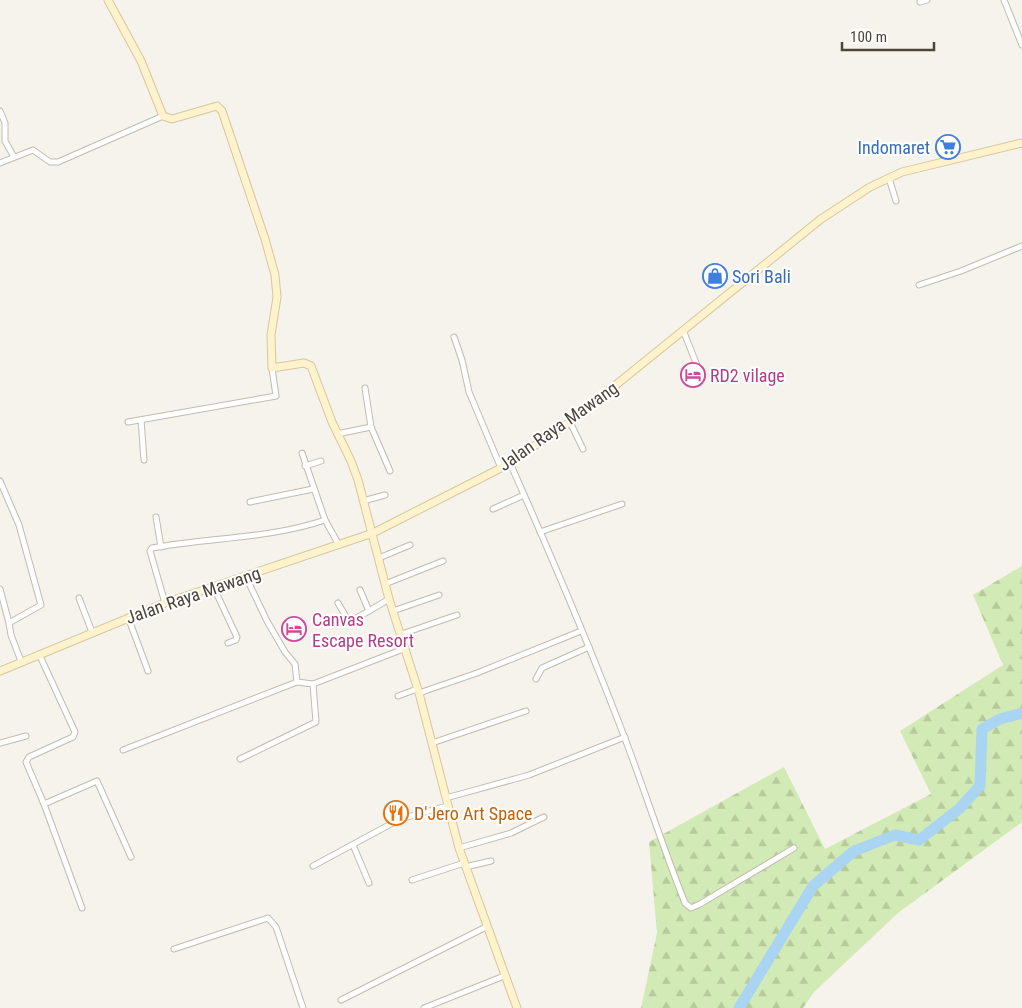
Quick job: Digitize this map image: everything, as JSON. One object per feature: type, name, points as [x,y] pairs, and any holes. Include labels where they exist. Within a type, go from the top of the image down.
[{"type":"main road","points":[[108,0],[141,61],[163,116],[172,119],[217,106],[222,111],[266,239],[275,275],[277,296],[271,335],[272,368],[304,363],[310,366],[336,434],[352,461],[373,533],[389,599],[402,634],[418,691],[459,848],[486,927],[517,1008]]},
{"type":"main road","name":"Jalan Raya Mawang","points":[[0,671],[165,603],[373,533],[502,468],[570,422],[831,212],[888,178],[925,165],[1022,143]]},
{"type":"street","points":[[920,2],[927,0]]},
{"type":"street","points":[[1004,0],[1022,46]]},
{"type":"street","points":[[0,111],[5,123],[5,141],[14,157]]},
{"type":"street","points":[[0,163],[35,150],[50,162],[58,162],[163,116]]},
{"type":"street","points":[[888,178],[896,201]]},
{"type":"street","points":[[919,285],[961,271],[1022,246]]},
{"type":"street","points":[[683,330],[702,378]]},
{"type":"street","points":[[454,337],[462,360],[468,392],[502,468]]},
{"type":"street","points":[[128,422],[276,396],[272,368]]},
{"type":"street","points":[[365,388],[371,426],[390,471]]},
{"type":"street","points":[[141,420],[144,460]]},
{"type":"street","points":[[570,422],[584,449]]},
{"type":"street","points":[[336,434],[371,426]]},
{"type":"street","points":[[302,453],[325,520],[339,545]]},
{"type":"street","points":[[305,466],[321,461]]},
{"type":"street","points":[[510,463],[625,737],[656,831],[687,905],[691,908],[700,904],[794,848]]},
{"type":"street","points":[[0,481],[19,525],[41,605],[9,623]]},
{"type":"street","points":[[250,502],[313,489]]},
{"type":"street","points":[[363,501],[385,495]]},
{"type":"street","points":[[493,509],[524,495]]},
{"type":"street","points":[[540,532],[622,504]]},
{"type":"street","points":[[156,517],[161,547]]},
{"type":"street","points":[[165,603],[150,551],[152,548],[256,536],[303,527],[325,520]]},
{"type":"street","points":[[379,558],[410,545]]},
{"type":"street","points":[[385,584],[443,561]]},
{"type":"street","points":[[246,577],[267,621],[285,652],[295,664],[298,672],[297,682]]},
{"type":"street","points":[[213,586],[237,637],[236,640],[228,643]]},
{"type":"street","points":[[0,589],[11,635],[22,661]]},
{"type":"street","points":[[360,590],[369,611]]},
{"type":"street","points":[[393,611],[439,595]]},
{"type":"street","points":[[79,598],[92,632]]},
{"type":"street","points":[[338,603],[349,622],[389,599]]},
{"type":"street","points":[[402,634],[457,615]]},
{"type":"street","points":[[128,618],[148,671]]},
{"type":"street","points":[[398,696],[477,673],[581,631]]},
{"type":"street","points":[[123,750],[297,682],[313,684],[406,648]]},
{"type":"street","points":[[536,679],[542,668],[589,648]]},
{"type":"street","points":[[39,654],[75,732],[73,737],[29,758],[26,762],[44,804],[82,908]]},
{"type":"street","points":[[240,759],[316,722],[313,684]]},
{"type":"street","points":[[432,743],[526,711]]},
{"type":"street","points":[[0,743],[26,736]]},
{"type":"street","points":[[313,866],[400,819],[529,775],[625,737]]},
{"type":"street","points":[[44,804],[97,781],[131,857]]},
{"type":"street","points":[[459,848],[511,833],[544,817]]},
{"type":"street","points":[[353,845],[369,883]]},
{"type":"street","points":[[412,880],[465,865],[491,861]]},
{"type":"street","points":[[174,949],[268,918],[276,927],[303,1008]]},
{"type":"street","points":[[341,1000],[486,927]]},
{"type":"street","points":[[424,1008],[504,976]]},
{"type":"green space","points":[[1022,566],[1022,822],[898,913],[814,992],[803,1008],[641,1008],[657,933],[649,842],[784,767],[825,849],[931,794],[900,731],[1003,665],[973,595]]},
{"type":"waterway","points":[[739,1008],[813,886],[854,851],[895,835],[919,840],[959,809],[980,786],[982,729],[1000,719],[1022,713]]},
{"type":"place","name":"Indomaret","points":[[948,147]]},
{"type":"place","name":"Sori Bali","points":[[715,276]]},
{"type":"place","name":"RD2 vilage","points":[[693,375]]},
{"type":"place","name":"Canvas Escape Resort","points":[[294,629]]},
{"type":"place","name":"D'Jero Art Space","points":[[396,813]]}]
